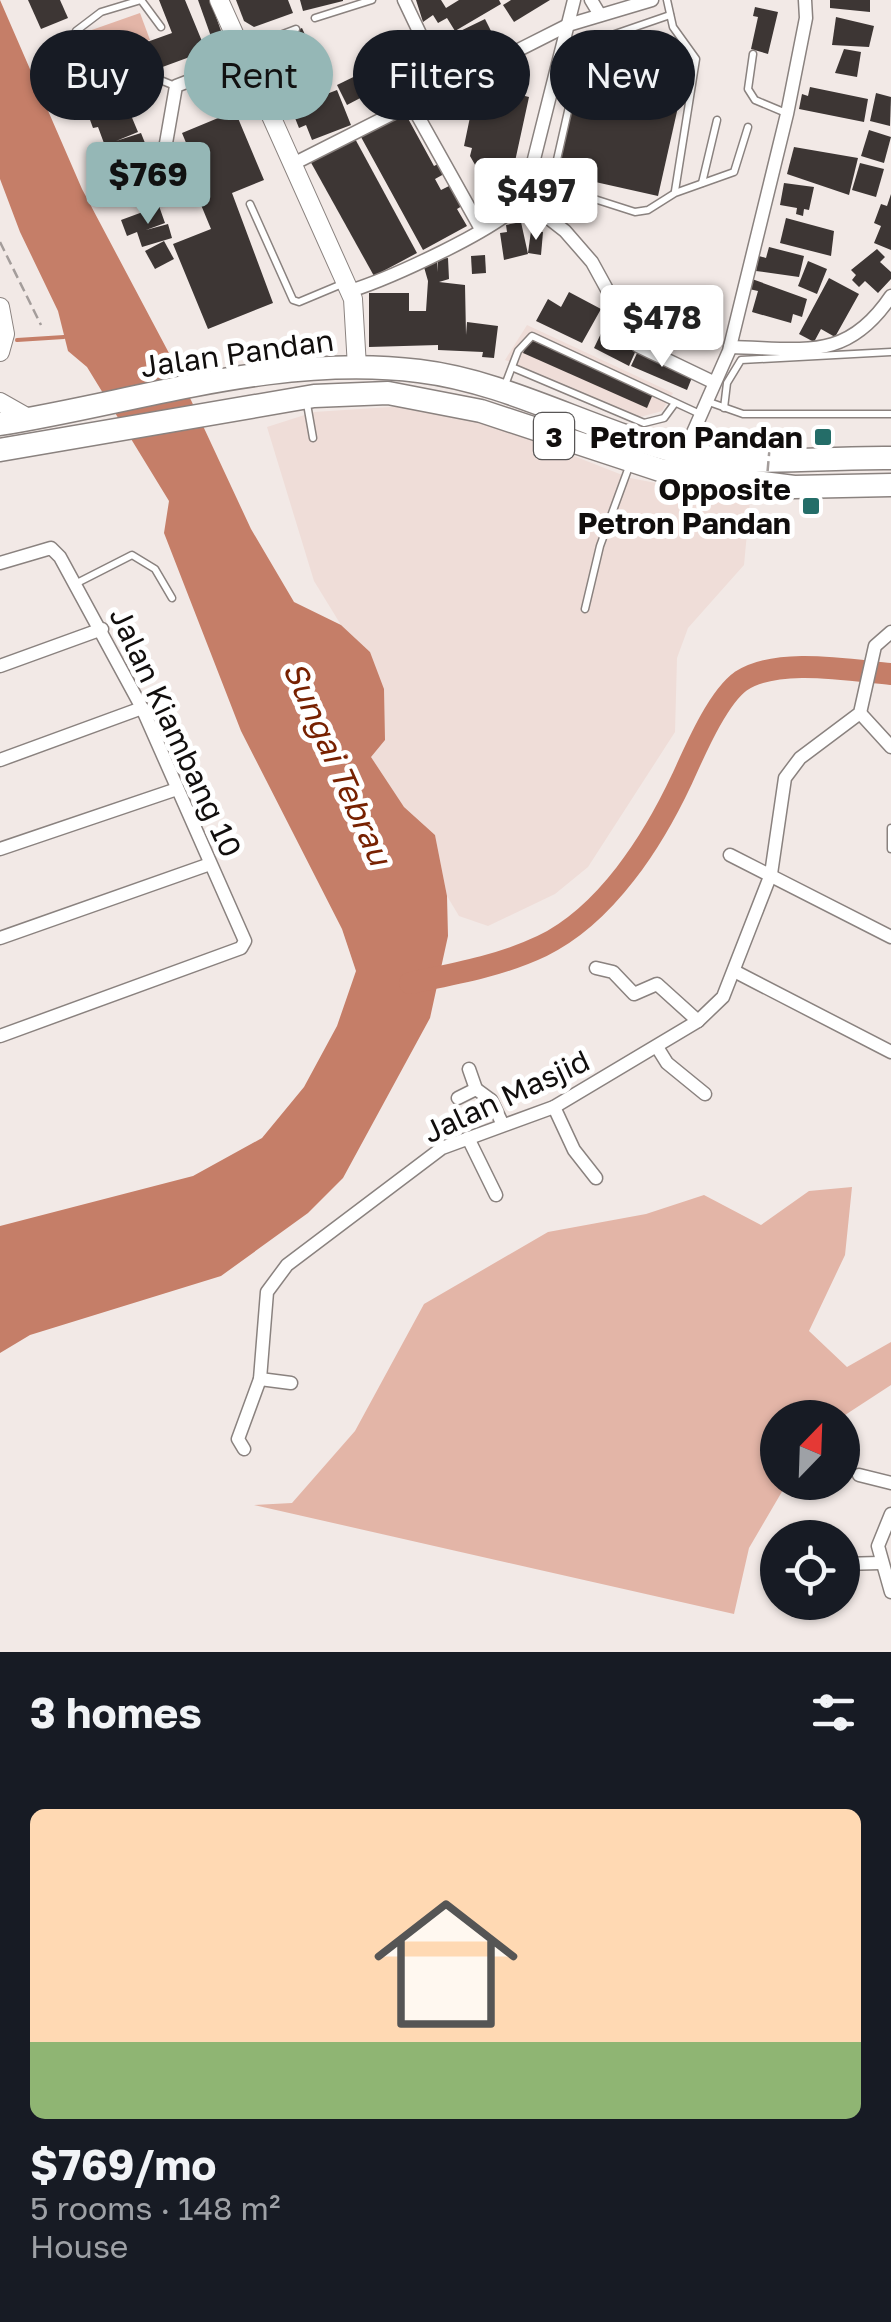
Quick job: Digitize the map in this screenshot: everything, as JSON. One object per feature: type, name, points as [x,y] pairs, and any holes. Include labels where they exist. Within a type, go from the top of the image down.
[{"type":"highway","name":"Jalan Pandan","points":[[0,424],[209,384],[357,367],[418,370],[502,392],[684,453],[794,460],[891,458]]},
{"type":"highway","name":"Jalan Pandan","points":[[0,450],[355,392],[419,396],[481,411],[631,462],[757,485],[891,485]]},
{"type":"street","points":[[219,0],[231,30]]},
{"type":"street","points":[[404,0],[418,30]]},
{"type":"street","points":[[348,287],[378,282],[481,229],[524,199],[574,0]]},
{"type":"street","points":[[591,0],[600,15]]},
{"type":"street","points":[[530,43],[568,25],[652,0]]},
{"type":"street","points":[[684,453],[730,347],[787,114],[806,18],[805,0]]},
{"type":"street","points":[[162,166],[176,86],[184,82]]},
{"type":"street","points":[[271,120],[348,287],[358,323],[357,367]]},
{"type":"street","points":[[291,164],[375,120]]},
{"type":"street","points":[[420,120],[481,229]]},
{"type":"street","points":[[524,199],[565,231],[592,262],[638,346],[713,382]]},
{"type":"street","points":[[730,347],[827,347],[850,340],[872,324],[891,296]]},
{"type":"street","points":[[0,307],[2,346]]},
{"type":"street","points":[[872,324],[891,323]]},
{"type":"street","points":[[0,402],[30,419]]},
{"type":"street","name":"Jalan Kiambang 10","points":[[0,563],[51,548],[76,584],[142,708],[246,941],[241,948],[0,1036]]},
{"type":"street","points":[[0,666],[102,629]]},
{"type":"street","points":[[891,632],[875,646],[860,713],[891,747]]},
{"type":"street","points":[[0,760],[142,708]]},
{"type":"street","name":"Jalan Masjid","points":[[244,1449],[238,1439],[260,1379],[260,1344],[272,1279],[442,1148],[554,1107],[698,1021],[724,997],[771,874],[782,788],[790,769],[860,713]]},
{"type":"street","points":[[0,849],[177,789]]},
{"type":"street","points":[[730,856],[891,936]]},
{"type":"street","points":[[0,938],[210,864]]},
{"type":"street","points":[[596,968],[614,972],[634,994],[657,984],[698,1021]]},
{"type":"street","points":[[736,972],[891,1052]]},
{"type":"street","points":[[657,1047],[667,1063],[705,1094]]},
{"type":"street","points":[[469,1069],[476,1089],[491,1100],[503,1125]]},
{"type":"street","points":[[458,1098],[476,1089]]},
{"type":"street","points":[[554,1107],[574,1150],[596,1178]]},
{"type":"street","points":[[468,1138],[496,1195]]},
{"type":"street","points":[[260,1379],[290,1383]]},
{"type":"street","points":[[860,1475],[891,1483]]},
{"type":"street","points":[[891,1514],[878,1546],[891,1592]]},
{"type":"street","points":[[860,1564],[880,1564]]},
{"type":"lane","points":[[162,27],[141,0],[102,12],[88,21],[76,31],[75,49],[88,64],[119,63],[166,86],[176,86]]},
{"type":"lane","points":[[315,18],[372,0]]},
{"type":"lane","points":[[667,0],[673,27],[696,59],[675,193]]},
{"type":"lane","points":[[670,15],[582,45],[554,173],[563,192],[634,212],[648,210],[675,193],[734,172],[748,128]]},
{"type":"lane","points":[[292,30],[296,28]]},
{"type":"lane","points":[[752,54],[748,89],[754,100],[787,114]]},
{"type":"lane","points":[[702,183],[716,120]]},
{"type":"lane","points":[[250,204],[293,300],[298,302],[348,287]]},
{"type":"lane","points":[[502,392],[518,350],[532,336],[675,402],[702,408],[724,408],[744,414],[891,414]]},
{"type":"lane","points":[[724,408],[727,383],[741,360],[891,352]]},
{"type":"lane","points":[[514,368],[644,423],[664,418],[675,402]]},
{"type":"lane","points":[[306,398],[313,438]]},
{"type":"lane","points":[[585,609],[600,546],[631,462]]},
{"type":"lane","points":[[76,584],[132,555],[155,570],[172,598]]},
{"type":"lane","points":[[891,828],[891,849]]},
{"type":"path","points":[[0,242],[41,324]]},
{"type":"path","points":[[765,501],[770,443]]},
{"type":"shaded area","points":[[140,13],[146,30],[92,30]]},
{"type":"shaded area","points":[[527,325],[673,393],[662,411],[640,417],[505,360]]},
{"type":"shaded area","points":[[421,405],[479,419],[630,478],[750,501],[744,565],[688,628],[677,658],[675,732],[588,867],[555,894],[488,926],[459,916],[447,896],[435,835],[404,807],[371,757],[370,652],[341,625],[314,581],[267,427],[314,412]]},
{"type":"shaded area","points":[[852,1187],[845,1255],[809,1331],[847,1367],[891,1342],[891,1385],[860,1405],[860,1400],[760,1400],[760,1500],[777,1500],[765,1520],[760,1520],[760,1529],[749,1548],[734,1614],[254,1505],[292,1503],[355,1431],[424,1304],[548,1232],[646,1214],[704,1195],[761,1225],[809,1191]]},
{"type":"water","name":"Sungai Tebrau","points":[[0,0],[30,69],[30,120],[52,120],[82,189],[170,355],[251,529],[294,602],[341,625],[370,652],[384,689],[385,740],[371,757],[404,807],[435,835],[447,896],[448,936],[430,1018],[343,1178],[308,1213],[221,1276],[30,1335],[0,1353],[0,1226],[193,1176],[262,1138],[304,1087],[337,1026],[356,971],[342,929],[241,731],[164,533],[169,501],[87,367],[68,351],[58,311],[20,232],[0,179]]},
{"type":"building","points":[[28,0],[60,0],[68,18],[41,29]]},
{"type":"building","points":[[159,0],[185,0],[197,30],[184,30],[184,59],[164,66],[164,36],[172,33]]},
{"type":"building","points":[[198,0],[210,0],[221,30],[209,30]]},
{"type":"building","points":[[236,0],[288,0],[293,13],[254,27],[244,21]]},
{"type":"building","points":[[300,0],[343,0],[343,1],[303,11]]},
{"type":"building","points":[[416,0],[441,0],[446,8],[459,0],[499,0],[501,4],[457,30],[447,18],[438,23],[433,15],[423,22]]},
{"type":"building","points":[[511,0],[550,0],[514,22],[503,5]]},
{"type":"building","points":[[830,0],[870,0],[870,12],[830,8]]},
{"type":"building","points":[[755,7],[778,12],[768,54],[751,49],[758,17],[753,16]]},
{"type":"building","points":[[836,17],[874,26],[869,47],[832,45]]},
{"type":"building","points":[[485,19],[490,30],[462,30]]},
{"type":"building","points":[[844,49],[861,52],[857,77],[835,73]]},
{"type":"building","points":[[353,77],[353,102],[347,105],[337,85]]},
{"type":"building","points":[[810,87],[868,99],[864,122],[799,109],[802,94],[808,96]]},
{"type":"building","points":[[337,90],[351,125],[312,140],[306,125],[299,128],[296,120],[333,120],[333,92]]},
{"type":"building","points":[[876,93],[891,97],[890,126],[870,121]]},
{"type":"building","points":[[90,120],[133,120],[138,132],[116,141],[141,133],[147,148],[140,151],[155,192],[124,203],[119,187],[107,192],[101,178],[115,173],[98,127],[93,128]]},
{"type":"building","points":[[213,120],[239,120],[264,180],[232,193],[273,303],[208,329],[173,244],[211,229],[199,200],[208,196],[182,133]]},
{"type":"building","points":[[392,120],[409,120],[434,166],[438,164],[444,174],[435,179],[441,190],[451,185],[462,206],[457,209],[467,226],[423,250],[361,137]]},
{"type":"building","points":[[469,120],[524,120],[514,166],[500,176],[478,170],[470,156],[472,148],[464,146]]},
{"type":"building","points":[[567,120],[675,120],[658,196],[555,173]]},
{"type":"building","points":[[869,130],[891,137],[884,163],[861,156]]},
{"type":"building","points":[[353,135],[417,253],[374,276],[309,159]]},
{"type":"building","points":[[794,147],[858,158],[849,195],[787,174]]},
{"type":"building","points":[[860,163],[884,169],[876,197],[852,190]]},
{"type":"building","points":[[784,183],[814,187],[809,210],[804,209],[803,216],[796,214],[797,208],[780,205]]},
{"type":"building","points":[[891,194],[891,250],[874,243],[881,226],[874,223],[881,204],[887,206]]},
{"type":"building","points":[[159,206],[165,223],[146,230],[168,224],[172,238],[142,247],[137,232],[127,236],[121,220]]},
{"type":"building","points":[[786,218],[834,231],[831,256],[780,243]]},
{"type":"building","points":[[521,222],[528,254],[504,260],[500,233],[507,232],[506,225]]},
{"type":"building","points":[[531,231],[543,232],[541,255],[528,253]]},
{"type":"building","points":[[164,241],[174,259],[155,269],[145,251]]},
{"type":"building","points":[[769,247],[804,256],[799,277],[756,271],[759,256],[766,258]]},
{"type":"building","points":[[877,249],[885,257],[880,262],[891,272],[891,279],[878,293],[865,281],[859,287],[852,280],[856,275],[851,270]]},
{"type":"building","points":[[485,255],[486,273],[472,274],[471,256]]},
{"type":"building","points":[[437,258],[438,272],[438,259],[448,258],[449,279],[439,282],[465,285],[466,335],[467,322],[498,326],[494,358],[482,357],[483,352],[438,350],[438,345],[369,347],[369,293],[409,293],[409,311],[426,311],[428,281],[424,267],[427,261]]},
{"type":"building","points":[[808,261],[827,269],[817,294],[798,286]]},
{"type":"building","points":[[829,278],[859,294],[835,337],[821,329],[814,342],[799,334]]},
{"type":"building","points":[[752,279],[807,299],[802,317],[793,314],[791,323],[752,312],[758,291],[749,289]]},
{"type":"building","points":[[569,292],[601,309],[582,343],[536,321],[548,299],[561,307]]},
{"type":"building","points":[[606,323],[624,331],[620,340],[637,348],[629,366],[594,348]]},
{"type":"building","points":[[529,339],[653,394],[647,408],[523,353]]},
{"type":"building","points":[[638,351],[693,375],[687,390],[631,366]]},
{"type":"waterway","points":[[17,340],[64,337]]},
{"type":"waterway","points":[[410,983],[477,969],[526,953],[587,916],[642,851],[715,713],[741,681],[774,669],[793,667],[891,674]]},
{"type":"place","name":"Petron Pandan","points":[[823,437]]},
{"type":"place","name":"Opposite Petron Pandan","points":[[811,506]]}]
